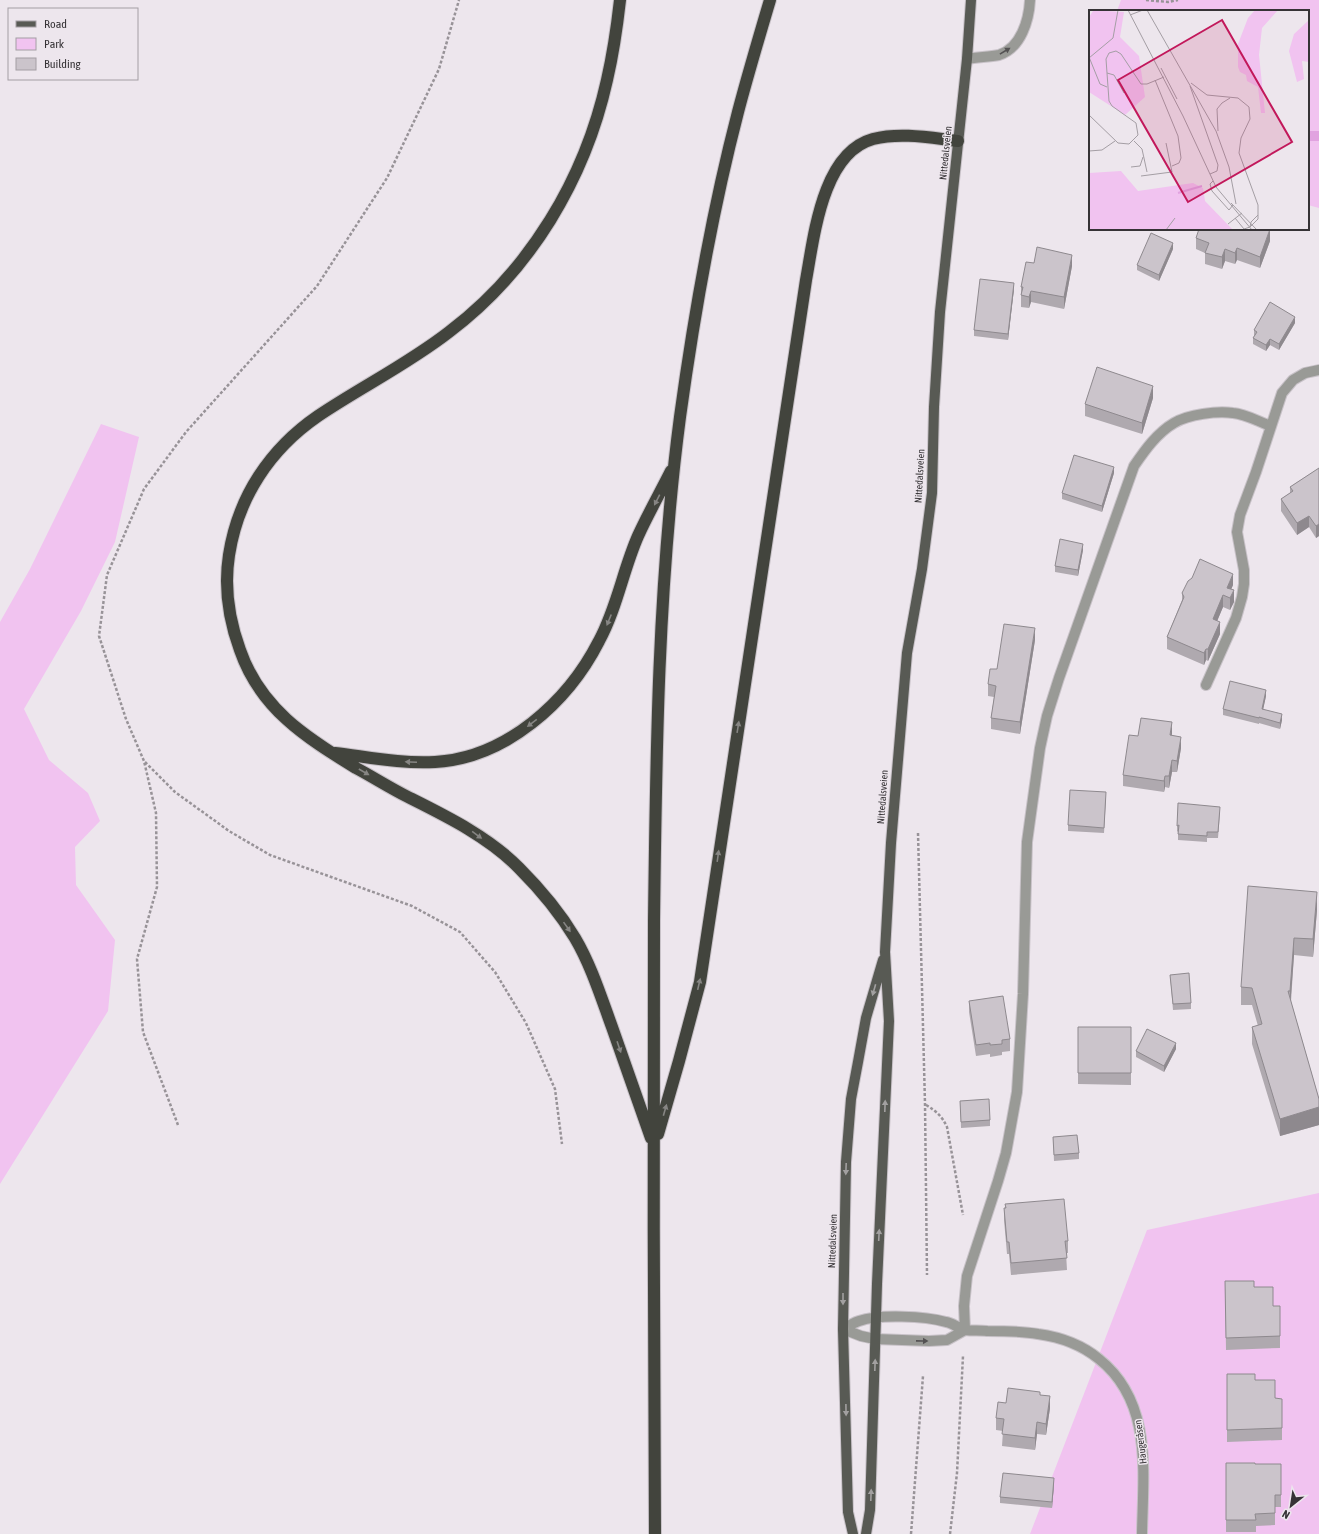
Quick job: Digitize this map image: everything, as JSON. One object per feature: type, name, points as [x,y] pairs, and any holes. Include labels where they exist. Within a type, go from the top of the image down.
[{"type":"highway","points":[[620,0],[607,82],[591,135],[569,188],[542,233],[505,281],[485,301],[448,333],[396,368],[336,404],[296,433],[272,457],[261,472],[243,506],[231,543],[227,567],[227,591],[230,616],[240,652],[261,693],[276,710],[293,726],[330,752],[404,795],[439,812],[471,831],[517,866],[542,894],[575,938],[588,965],[602,999],[654,1147]]},
{"type":"highway","points":[[655,1534],[654,1008],[657,755],[661,635],[674,465],[692,335],[709,239],[738,113],[770,0]]},
{"type":"highway","points":[[654,1147],[700,982],[807,274],[814,232],[826,189],[835,171],[846,157],[857,147],[872,139],[887,136],[907,136],[958,141]]},
{"type":"highway","points":[[330,752],[410,762],[436,762],[476,753],[498,744],[520,732],[538,718],[555,703],[574,681],[600,641],[610,618],[638,537],[674,465]]},
{"type":"main road","name":"Nittedalsveien","points":[[866,1534],[870,1510],[875,1339],[889,1021],[885,952],[891,843],[903,691],[913,614],[922,569],[932,493],[934,399],[938,336],[968,59],[971,0]]},
{"type":"main road","name":"Nittedalsveien","points":[[853,1534],[848,1512],[843,1329],[846,1162],[851,1099],[866,1018],[885,952]]},
{"type":"street","points":[[968,59],[1000,54],[1013,46],[1022,34],[1030,9],[1030,0]]},
{"type":"street","points":[[1206,685],[1236,618],[1242,597],[1244,570],[1237,532],[1240,515],[1282,393],[1293,380],[1305,373],[1319,370]]},
{"type":"street","points":[[843,1329],[861,1336],[875,1339],[947,1340],[965,1330],[964,1306],[967,1276],[1004,1160],[1017,1092],[1024,964],[1026,842],[1040,748],[1047,716],[1059,678],[1134,466],[1145,451],[1156,438],[1174,423],[1192,417],[1213,413],[1235,413],[1271,426]]},
{"type":"street","name":"Haugeråsen","points":[[843,1329],[859,1321],[876,1317],[909,1318],[947,1322],[965,1330],[1013,1331],[1039,1334],[1058,1338],[1078,1345],[1091,1353],[1108,1366],[1120,1381],[1136,1411],[1143,1465],[1142,1534]]},
{"type":"path","points":[[178,1125],[143,1032],[142,1025],[136,959],[157,887],[156,813],[144,761],[126,719],[99,636],[108,575],[144,489],[186,432],[317,286],[387,178],[439,69],[459,0]]},
{"type":"path","points":[[1146,0],[1168,2],[1178,0]]},
{"type":"path","points":[[144,761],[181,796],[229,832],[270,855],[412,906],[460,932],[495,972],[526,1023],[555,1089],[562,1144]]},
{"type":"path","points":[[918,833],[925,1104],[927,1275]]},
{"type":"path","points":[[925,1104],[935,1110],[943,1118],[947,1127],[963,1217]]},
{"type":"path","points":[[950,1534],[958,1473],[965,1330]]},
{"type":"path","points":[[911,1534],[923,1376]]},
{"type":"green space","points":[[1121,0],[1319,0],[1319,208],[1309,205],[1309,10],[1117,10]]},
{"type":"green space","points":[[101,424],[139,437],[115,542],[81,611],[24,709],[49,760],[88,793],[100,821],[75,847],[76,885],[115,940],[108,1011],[0,1184],[0,622],[30,569]]},
{"type":"green space","points":[[1319,1193],[1319,1534],[1030,1534],[1147,1230]]},
{"type":"building","points":[[1199,230],[1270,230],[1260,257],[1237,248],[1235,253],[1225,249],[1222,257],[1205,253],[1209,243],[1196,238]]},
{"type":"building","points":[[1151,233],[1173,243],[1159,275],[1137,265]]},
{"type":"building","points":[[1037,247],[1072,255],[1064,297],[1031,291],[1029,297],[1021,295],[1026,262],[1034,263]]},
{"type":"building","points":[[980,279],[1014,283],[1008,334],[974,330]]},
{"type":"building","points":[[1270,302],[1295,317],[1279,344],[1270,339],[1266,345],[1253,338],[1257,332],[1254,330]]},
{"type":"building","points":[[1097,367],[1153,386],[1142,423],[1085,404]]},
{"type":"building","points":[[1074,455],[1114,467],[1102,506],[1062,493]]},
{"type":"building","points":[[1319,468],[1319,524],[1316,526],[1309,516],[1297,523],[1281,499],[1293,491],[1290,487]]},
{"type":"building","points":[[1060,539],[1083,544],[1078,570],[1055,566]]},
{"type":"building","points":[[1200,559],[1233,574],[1227,588],[1234,590],[1230,598],[1223,595],[1213,619],[1220,622],[1208,649],[1206,649],[1204,653],[1167,637],[1184,597],[1182,593],[1188,581],[1192,578]]},
{"type":"building","points":[[1004,624],[1035,628],[1020,722],[991,718],[996,686],[988,684],[990,669],[997,669]]},
{"type":"building","points":[[1230,681],[1266,690],[1262,709],[1282,714],[1280,723],[1223,709]]},
{"type":"building","points":[[1141,718],[1172,722],[1170,735],[1181,737],[1177,761],[1172,760],[1169,776],[1165,776],[1164,781],[1123,775],[1129,735],[1138,736]]},
{"type":"building","points":[[1070,790],[1106,792],[1104,828],[1068,825]]},
{"type":"building","points":[[1178,803],[1220,807],[1218,832],[1207,832],[1207,836],[1178,834]]},
{"type":"building","points":[[1248,886],[1317,892],[1313,939],[1294,938],[1290,991],[1288,991],[1319,1099],[1319,1107],[1280,1119],[1252,1027],[1262,1024],[1252,988],[1241,987]]},
{"type":"building","points":[[1189,973],[1191,1003],[1173,1004],[1170,975]]},
{"type":"building","points":[[1003,996],[1010,1039],[1002,1040],[1002,1044],[990,1045],[990,1043],[976,1045],[969,1001]]},
{"type":"building","points":[[1078,1027],[1131,1027],[1131,1073],[1078,1073]]},
{"type":"building","points":[[1147,1029],[1176,1043],[1164,1066],[1136,1051]]},
{"type":"building","points":[[989,1099],[990,1120],[961,1122],[960,1101]]},
{"type":"building","points":[[1077,1135],[1079,1153],[1054,1155],[1053,1137]]},
{"type":"building","points":[[1064,1199],[1068,1241],[1065,1241],[1067,1258],[1011,1263],[1009,1242],[1007,1242],[1004,1208],[1006,1208],[1005,1204]]},
{"type":"building","points":[[1225,1281],[1254,1281],[1254,1287],[1273,1287],[1273,1306],[1280,1306],[1280,1336],[1226,1338]]},
{"type":"building","points":[[1227,1374],[1255,1374],[1255,1380],[1275,1380],[1275,1398],[1282,1399],[1282,1428],[1227,1430]]},
{"type":"building","points":[[1008,1388],[1040,1392],[1040,1395],[1050,1396],[1046,1424],[1037,1422],[1035,1438],[1002,1434],[1004,1419],[996,1418],[998,1402],[1006,1403]]},
{"type":"building","points":[[1226,1463],[1281,1464],[1281,1495],[1275,1495],[1275,1513],[1255,1514],[1256,1520],[1226,1520]]},
{"type":"building","points":[[1003,1473],[1054,1478],[1052,1502],[1000,1497]]},
{"type":"waterway","points":[[1309,136],[1319,136]]}]
